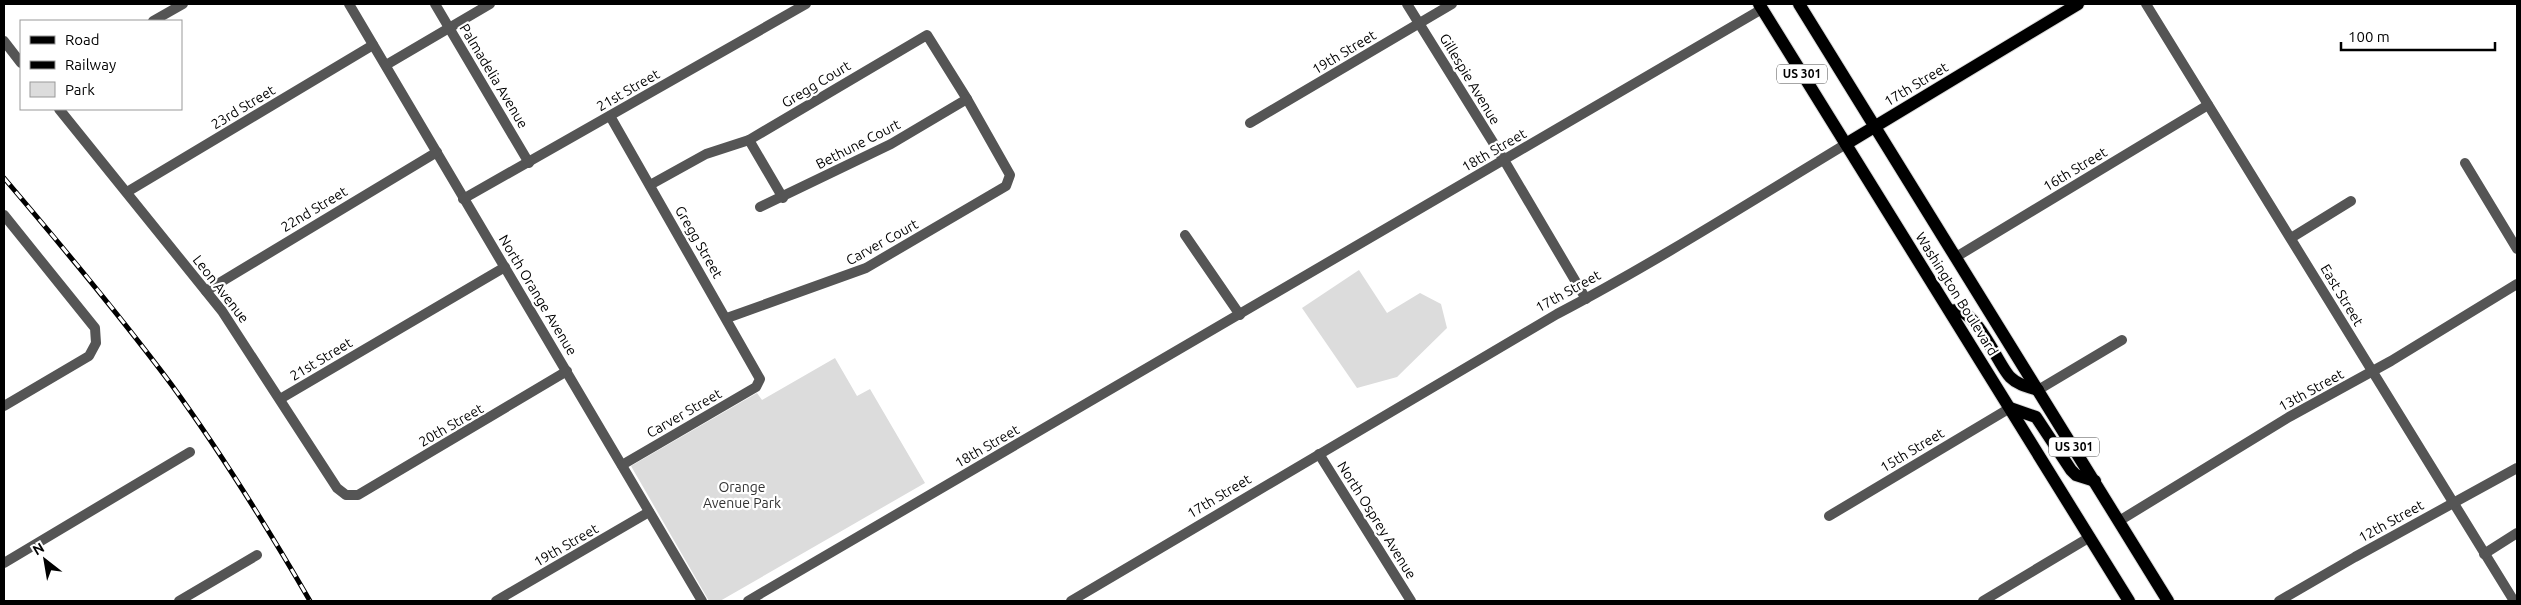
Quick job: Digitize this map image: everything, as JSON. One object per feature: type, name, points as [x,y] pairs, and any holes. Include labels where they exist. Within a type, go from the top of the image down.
[{"type":"main road","name":"Washington Boulevard","points":[[1799,4],[2168,601]]},
{"type":"main road","name":"17th Street","points":[[1846,144],[2078,4]]},
{"type":"main road","name":"Washington Boulevard","points":[[1760,6],[2129,601]]},
{"type":"main road","points":[[1950,311],[1959,310],[1966,313],[1982,333],[2009,376],[2023,386],[2038,390]]},
{"type":"main road","points":[[2010,408],[2036,417],[2071,470],[2081,478],[2095,481]]},
{"type":"street","points":[[155,20],[183,4]]},
{"type":"street","name":"North Orange Avenue","points":[[349,4],[437,152],[463,200],[567,371],[702,601]]},
{"type":"street","name":"Palmadelia Avenue","points":[[436,4],[529,163]]},
{"type":"street","points":[[386,65],[490,4]]},
{"type":"street","name":"21st Street","points":[[463,200],[806,4]]},
{"type":"street","name":"Gillespie Avenue","points":[[1407,4],[1504,160],[1586,299]]},
{"type":"street","name":"19th Street","points":[[1250,123],[1452,4]]},
{"type":"street","name":"East Street","points":[[2146,4],[2514,601]]},
{"type":"street","name":"18th Street","points":[[748,601],[1504,160],[1760,6]]},
{"type":"street","name":"Gregg Court","points":[[650,185],[706,154],[749,140],[927,35],[967,99]]},
{"type":"street","points":[[4,42],[20,62]]},
{"type":"street","name":"23rd Street","points":[[127,192],[373,45]]},
{"type":"street","name":"Carver Court","points":[[727,318],[866,268],[1006,186],[1010,175],[967,99]]},
{"type":"street","name":"Bethune Court","points":[[760,207],[783,198],[891,144],[967,99]]},
{"type":"street","name":"16th Street","points":[[1956,256],[2208,105]]},
{"type":"street","name":"Leon Avenue","points":[[60,110],[237,331],[337,488],[346,495]]},
{"type":"street","name":"Gregg Street","points":[[610,116],[759,374],[759,382]]},
{"type":"street","points":[[749,140],[783,198]]},
{"type":"street","name":"17th Street","points":[[1071,601],[1319,454],[1756,200],[1846,144]]},
{"type":"street","name":"22nd Street","points":[[206,291],[437,152]]},
{"type":"street","points":[[2466,163],[2517,249]]},
{"type":"street","points":[[2291,238],[2351,201]]},
{"type":"street","points":[[4,216],[95,328],[96,343],[89,356],[4,406]]},
{"type":"street","points":[[1185,235],[1240,315]]},
{"type":"street","name":"21st Street","points":[[280,399],[505,267]]},
{"type":"street","name":"13th Street","points":[[2119,521],[2286,419],[2372,372],[2517,284]]},
{"type":"street","points":[[2038,390],[2122,340]]},
{"type":"street","name":"20th Street","points":[[346,495],[358,495],[567,371]]},
{"type":"street","name":"Carver Street","points":[[622,465],[756,387],[759,382]]},
{"type":"street","name":"15th Street","points":[[1829,516],[2010,408]]},
{"type":"street","points":[[4,563],[190,452]]},
{"type":"street","name":"North Osprey Avenue","points":[[1319,454],[1410,601]]},
{"type":"street","name":"12th Street","points":[[2279,601],[2517,468]]},
{"type":"street","name":"19th Street","points":[[496,601],[649,512]]},
{"type":"street","points":[[2484,554],[2517,533]]},
{"type":"street","points":[[1983,601],[2090,537]]},
{"type":"street","points":[[179,601],[257,555]]},
{"type":"green space","points":[[1359,270],[1387,313],[1420,293],[1441,304],[1447,328],[1397,377],[1357,388],[1302,308]]},
{"type":"green space","name":"Orange Avenue Park","points":[[835,358],[857,396],[870,389],[925,483],[720,601],[709,601],[631,466],[757,393],[762,400]]},
{"type":"railway","points":[[4,178],[131,331],[171,384],[243,491],[310,601]]}]
